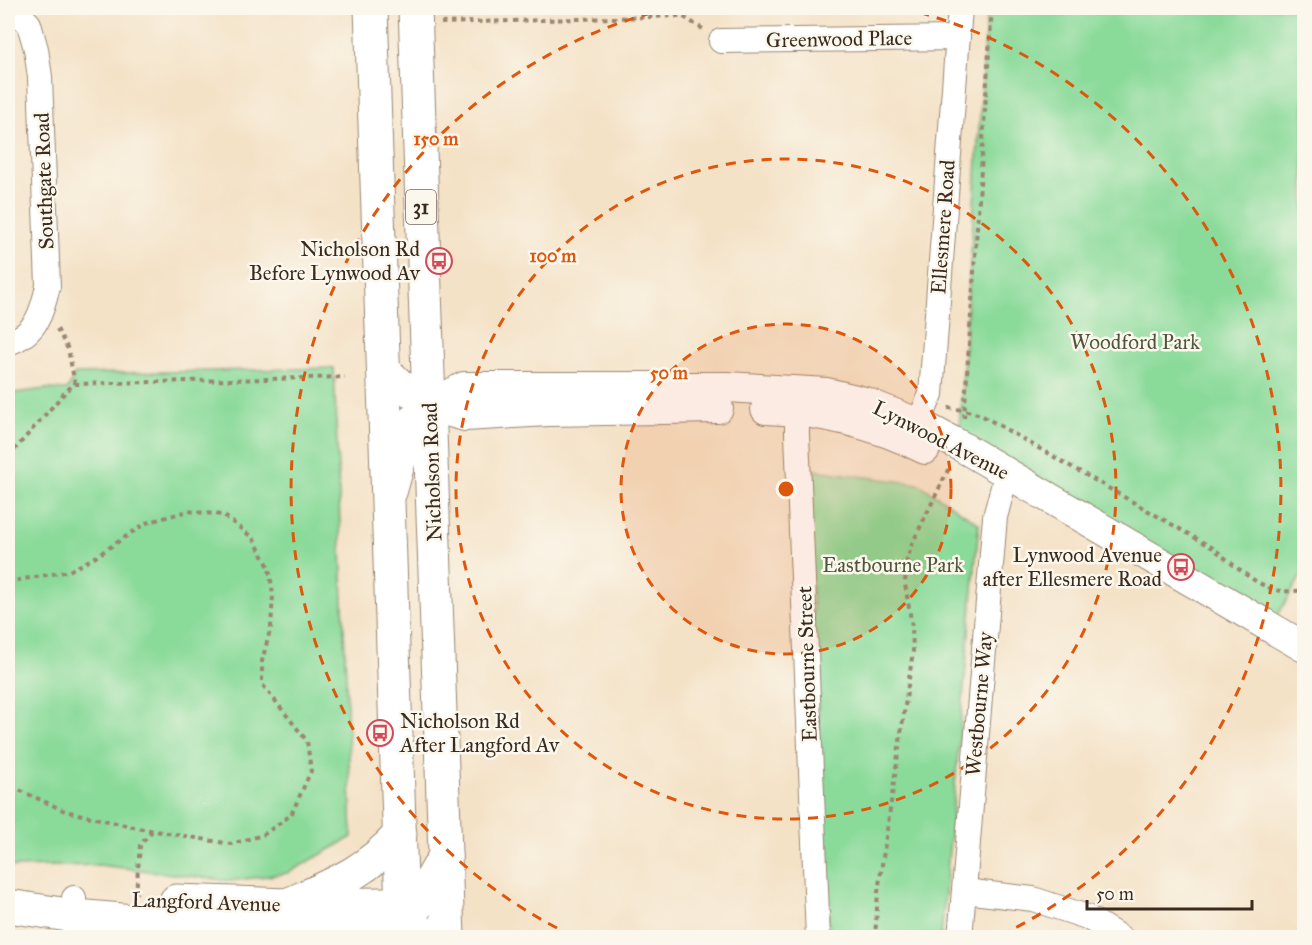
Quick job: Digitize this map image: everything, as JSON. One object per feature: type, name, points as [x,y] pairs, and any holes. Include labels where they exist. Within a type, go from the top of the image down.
[{"type":"main road","name":"31","points":[[371,8],[403,926]]},
{"type":"main road","name":"Nicholson Road","points":[[428,15],[429,406],[448,938]]},
{"type":"main road","points":[[287,905],[346,879],[377,858],[400,834]]},
{"type":"main road","name":"Langford Avenue","points":[[403,926],[445,856]]},
{"type":"main road","name":"Langford Avenue","points":[[8,884],[75,917],[136,900],[287,905],[387,904],[403,926]]},
{"type":"main road","name":"Langford Avenue","points":[[8,906],[75,917],[145,922],[298,928],[403,926],[429,938]]},
{"type":"street","name":"Southgate Road","points":[[8,343],[18,339],[40,318],[48,286],[40,77],[29,24],[14,8]]},
{"type":"street","name":"Ellesmere Road","points":[[914,433],[931,394],[960,8]]},
{"type":"street","name":"Greenwood Place","points":[[721,41],[958,38]]},
{"type":"street","points":[[384,368],[429,406]]},
{"type":"street","name":"Lynwood Avenue","points":[[388,504],[412,420],[429,406],[464,387],[727,387],[797,400],[827,393],[865,402],[914,433],[1004,481],[1099,549],[1300,649]]},
{"type":"street","name":"Eastbourne Street","points":[[797,400],[818,938]]},
{"type":"street","name":"Westbourne Way","points":[[960,938],[995,517],[1004,481]]},
{"type":"street","points":[[964,891],[1034,899],[1088,917],[1121,938]]},
{"type":"path","points":[[875,938],[878,892],[913,651],[912,626],[905,584],[906,563],[916,536],[955,454],[963,430],[992,8]]},
{"type":"path","points":[[428,15],[682,16],[721,41]]},
{"type":"path","points":[[43,306],[68,349],[75,384]]},
{"type":"path","points":[[8,457],[75,384],[345,377]]},
{"type":"path","points":[[964,410],[981,415],[1214,548],[1239,569],[1267,587],[1283,592],[1305,591]]},
{"type":"path","points":[[8,579],[13,581],[69,571],[94,558],[146,523],[188,511],[223,515],[253,538],[269,567],[273,595],[271,627],[262,661],[262,684],[307,741],[311,771],[291,815],[263,835],[231,844],[65,811],[8,785]]},
{"type":"path","points":[[136,900],[140,846],[153,830]]},
{"type":"green space","name":"Woodford Park","points":[[987,8],[1304,8],[1304,571],[1275,620],[959,432]]},
{"type":"green space","points":[[334,368],[352,837],[288,873],[231,881],[99,865],[13,867],[8,865],[8,394],[45,389],[67,390],[75,374]]},
{"type":"green space","name":"Eastbourne Park","points":[[806,469],[919,484],[979,524],[941,937],[829,937]]},
{"type":"place","name":"Nicholson Rd Before Lynwood Av","points":[[439,261]]},
{"type":"place","name":"Lynwood Avenue after Ellesmere Road","points":[[1181,567]]},
{"type":"place","name":"Nicholson Rd After Langford Av","points":[[380,733]]}]
